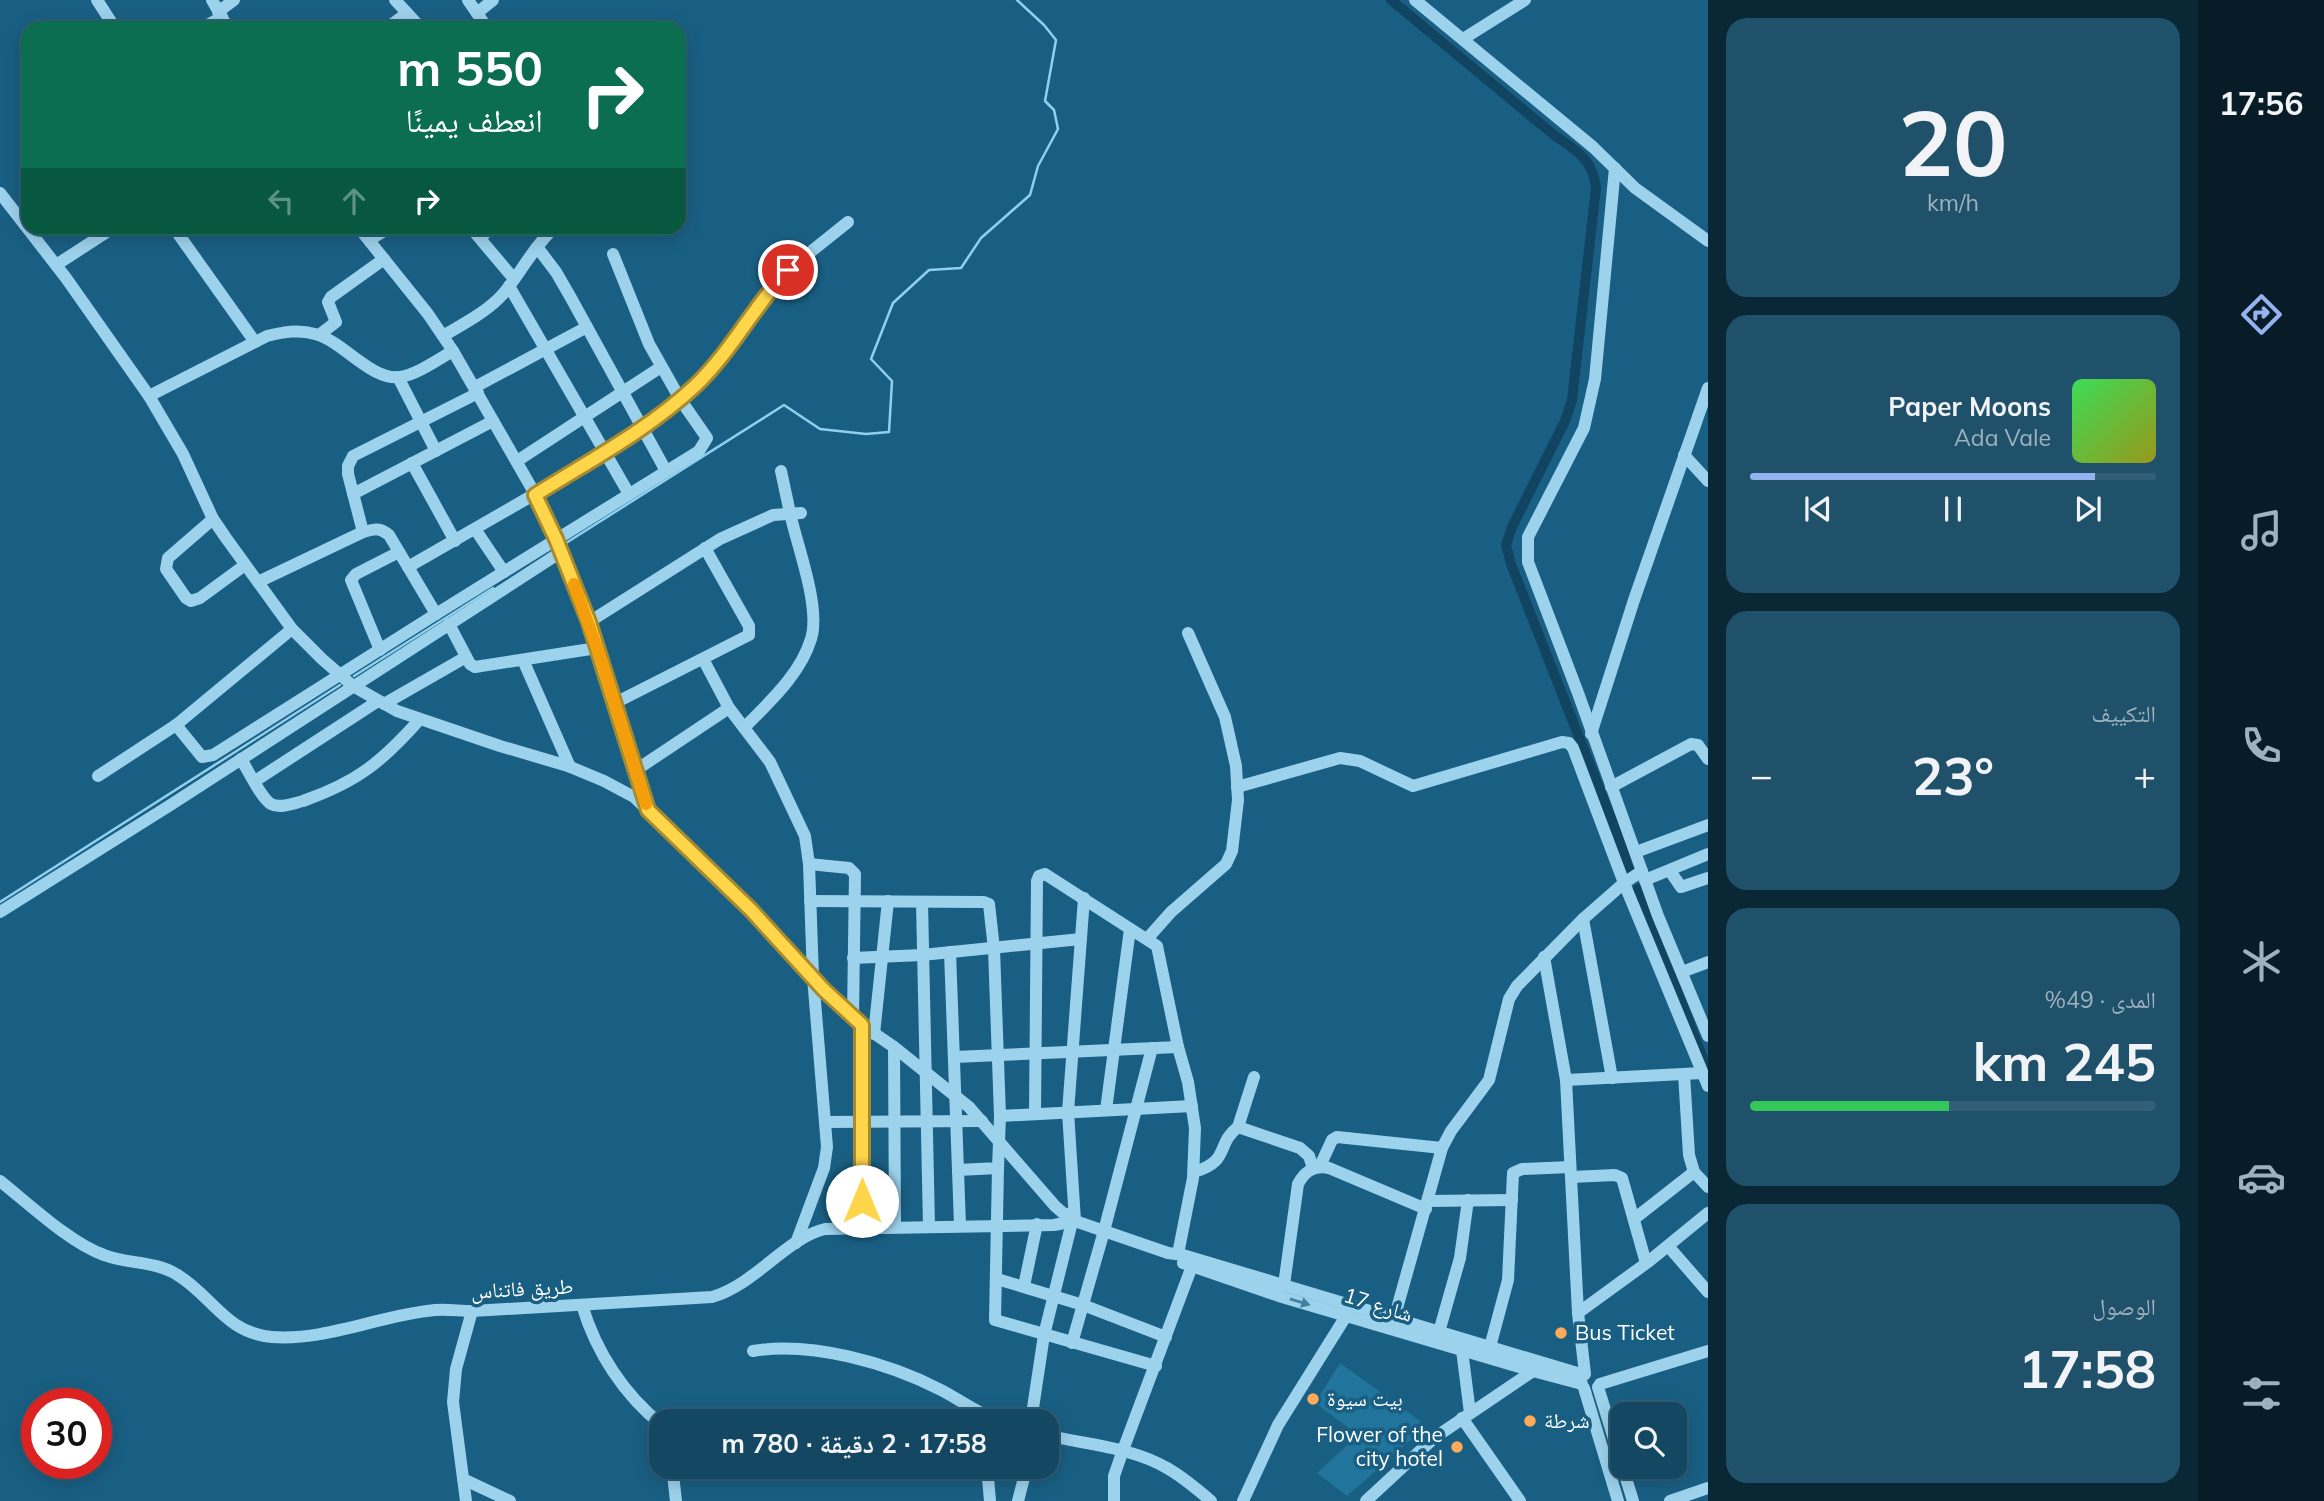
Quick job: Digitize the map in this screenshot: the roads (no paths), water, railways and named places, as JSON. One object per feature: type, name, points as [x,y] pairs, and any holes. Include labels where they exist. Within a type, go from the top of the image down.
[{"type":"street","points":[[97,0],[111,21]]},
{"type":"street","points":[[220,14],[234,0]]},
{"type":"street","points":[[395,0],[414,21]]},
{"type":"street","points":[[468,0],[481,21]]},
{"type":"street","points":[[477,13],[493,0]]},
{"type":"street","points":[[1415,0],[1650,200],[1708,241]]},
{"type":"street","points":[[1463,39],[1525,0]]},
{"type":"street","points":[[396,21],[407,13]]},
{"type":"street","points":[[1615,168],[1590,404],[1584,428],[1526,545],[1528,562],[1591,734],[1708,1036]]},
{"type":"street","points":[[0,193],[21,222]]},
{"type":"street","points":[[0,201],[16,216]]},
{"type":"street","points":[[408,568],[535,495],[642,427],[680,399],[710,370],[772,286],[848,222]]},
{"type":"street","points":[[31,235],[149,396],[183,454],[213,519],[292,629],[353,686],[381,703],[420,719],[570,766],[621,790],[648,810],[751,910],[857,1021],[954,1094],[1000,1140],[1055,1206],[1074,1220]]},
{"type":"street","points":[[55,265],[102,235]]},
{"type":"street","points":[[179,235],[255,342]]},
{"type":"street","points":[[365,235],[453,351],[535,495],[556,539],[589,622],[648,810]]},
{"type":"street","points":[[369,240],[377,235]]},
{"type":"street","points":[[477,235],[512,282],[545,348],[629,494]]},
{"type":"street","points":[[480,238],[483,235]]},
{"type":"street","points":[[443,336],[494,302],[548,235]]},
{"type":"street","points":[[537,247],[556,272],[666,471]]},
{"type":"street","points":[[176,725],[202,757],[209,757],[699,451],[706,442],[704,433],[661,367],[613,254]]},
{"type":"street","points":[[319,335],[336,322],[328,302],[331,296],[384,259]]},
{"type":"street","points":[[363,532],[348,466],[353,456],[421,422],[545,348],[587,327]]},
{"type":"street","points":[[149,396],[267,336],[287,331],[319,335],[339,345],[371,369],[398,377],[411,374],[453,351]]},
{"type":"street","points":[[517,461],[661,367]]},
{"type":"street","points":[[398,377],[436,451]]},
{"type":"street","points":[[1591,734],[1708,388]]},
{"type":"street","points":[[353,494],[493,421]]},
{"type":"street","points":[[1684,455],[1708,481]]},
{"type":"street","points":[[412,463],[455,541]]},
{"type":"street","points":[[744,728],[783,687],[802,660],[812,638],[813,618],[796,513],[781,471]]},
{"type":"street","points":[[589,622],[720,539],[765,518],[796,513]]},
{"type":"street","points":[[213,519],[166,561],[166,569],[186,598],[191,601],[200,598],[246,565]]},
{"type":"street","points":[[475,529],[503,572]]},
{"type":"street","points":[[258,582],[363,532],[384,530],[436,614]]},
{"type":"street","points":[[614,703],[746,637],[750,630],[705,548]]},
{"type":"street","points":[[380,650],[351,580],[356,574],[399,552]]},
{"type":"street","points":[[0,912],[561,552]]},
{"type":"street","points":[[449,624],[471,666],[478,668],[597,648]]},
{"type":"street","points":[[97,776],[176,725],[292,629]]},
{"type":"street","points":[[1147,939],[1171,912],[1230,859],[1238,800],[1236,766],[1225,717],[1188,633]]},
{"type":"street","points":[[255,781],[381,703],[466,657]]},
{"type":"street","points":[[703,659],[729,708],[770,762],[805,836],[827,1147],[824,1168],[796,1244]]},
{"type":"street","points":[[523,660],[570,766]]},
{"type":"street","points":[[636,770],[729,708]]},
{"type":"street","points":[[241,759],[268,801],[275,806],[287,805],[343,786],[370,769],[390,753],[420,719]]},
{"type":"street","points":[[1237,787],[1340,758],[1360,761],[1413,786],[1567,742],[1573,748],[1624,883],[1708,1086]]},
{"type":"street","points":[[1611,787],[1691,744],[1701,747],[1708,759]]},
{"type":"street","points":[[1636,852],[1708,825]]},
{"type":"street","points":[[1394,1319],[1442,1148],[1451,1131],[1489,1080],[1512,992],[1583,919],[1624,883],[1670,871],[1708,854]]},
{"type":"street","points":[[809,864],[849,868],[855,874],[853,958],[862,1123],[862,1227]]},
{"type":"street","points":[[1670,871],[1683,888],[1708,878]]},
{"type":"street","points":[[1035,1114],[1037,881],[1039,876],[1045,874],[1157,946],[1195,1128],[1194,1172],[1173,1254]]},
{"type":"street","points":[[1033,1409],[1044,1335],[1074,1220],[1068,1112],[1084,898]]},
{"type":"street","points":[[810,901],[987,903],[990,907],[1000,1116],[995,1320],[1156,1366]]},
{"type":"street","points":[[874,1034],[888,901]]},
{"type":"street","points":[[922,902],[929,1226]]},
{"type":"street","points":[[1583,919],[1612,1078]]},
{"type":"street","points":[[1105,1110],[1130,929]]},
{"type":"street","points":[[853,958],[922,955],[1081,939]]},
{"type":"street","points":[[950,952],[960,1225]]},
{"type":"street","points":[[1544,957],[1566,1080],[1584,1380],[1610,1450]]},
{"type":"street","points":[[1682,972],[1708,962]]},
{"type":"street","points":[[894,1047],[895,1226]]},
{"type":"street","points":[[954,1057],[1178,1047]]},
{"type":"street","points":[[1072,1343],[1152,1048]]},
{"type":"street","points":[[1566,1080],[1702,1073]]},
{"type":"street","points":[[1684,1074],[1689,1155],[1694,1172],[1708,1187]]},
{"type":"street","points":[[1194,1172],[1216,1163],[1238,1127],[1254,1077]]},
{"type":"street","points":[[1000,1116],[1192,1106]]},
{"type":"street","points":[[825,1122],[982,1121]]},
{"type":"street","points":[[1238,1127],[1300,1148],[1317,1167],[1427,1205],[1468,1200],[1512,1200]]},
{"type":"street","points":[[1284,1285],[1298,1184],[1302,1176],[1317,1167],[1332,1140],[1337,1137],[1442,1148]]},
{"type":"street","points":[[958,1170],[998,1168]]},
{"type":"street","points":[[1490,1347],[1508,1280],[1512,1176],[1516,1171],[1522,1169],[1619,1176],[1624,1183],[1646,1263]]},
{"type":"street","points":[[1634,1219],[1694,1172]]},
{"type":"street","name":"طريق فاتناس","points":[[0,1181],[91,1249],[119,1259],[167,1269],[177,1274],[241,1329],[274,1337],[317,1334],[435,1310],[472,1311],[712,1297],[739,1287],[817,1231],[895,1226],[1054,1225],[1074,1220]]},
{"type":"street","points":[[1440,1332],[1460,1258],[1468,1200]]},
{"type":"street","points":[[1578,1313],[1708,1213]]},
{"type":"street","name":"شارع 17","points":[[1074,1220],[1173,1254],[1490,1347],[1584,1380]]},
{"type":"street","points":[[1024,1286],[1037,1224]]},
{"type":"street","points":[[1668,1246],[1708,1292]]},
{"type":"street","name":"شارع 17","points":[[1173,1254],[1179,1262],[1346,1316],[1533,1371],[1584,1380]]},
{"type":"street","points":[[1114,1501],[1114,1476],[1192,1266]]},
{"type":"street","points":[[996,1279],[1083,1306],[1167,1337]]},
{"type":"street","points":[[582,1305],[590,1330],[611,1368],[649,1415]]},
{"type":"street","points":[[466,1501],[454,1424],[453,1384],[472,1311]]},
{"type":"street","points":[[1243,1501],[1278,1425],[1346,1316]]},
{"type":"street","points":[[753,1351],[804,1349],[848,1357],[900,1372],[976,1409]]},
{"type":"street","points":[[1462,1350],[1466,1416],[1520,1501]]},
{"type":"street","points":[[1584,1380],[1592,1391],[1599,1386],[1708,1351]]},
{"type":"street","points":[[1366,1501],[1413,1456],[1533,1371]]},
{"type":"street","points":[[1599,1386],[1610,1447]]},
{"type":"street","points":[[1059,1437],[1123,1450],[1165,1467],[1211,1501]]},
{"type":"street","points":[[463,1479],[510,1501]]},
{"type":"street","points":[[673,1479],[676,1501]]},
{"type":"street","points":[[988,1479],[990,1501]]},
{"type":"street","points":[[1018,1501],[1024,1479]]},
{"type":"street","points":[[1615,1479],[1618,1501]]},
{"type":"street","points":[[1623,1479],[1633,1501]]},
{"type":"street","points":[[1670,1501],[1692,1498],[1708,1489]]},
{"type":"waterway","points":[[566,543],[784,405],[820,429],[866,434],[889,432],[892,381],[871,359],[893,303],[929,270],[961,268],[981,238],[1030,195],[1038,166],[1058,129],[1054,110],[1045,101],[1056,40],[1017,0]]},
{"type":"waterway","points":[[1391,0],[1577,151],[1594,178],[1596,188],[1572,400],[1565,421],[1512,527],[1506,545],[1511,564],[1632,872]]},
{"type":"waterway","points":[[354,676],[493,588]]},
{"type":"waterway","points":[[0,902],[340,685]]},
{"type":"waterway","points":[[1638,889],[1707,1069]]},
{"type":"place","name":"Bus Ticket","points":[[1561,1333]]},
{"type":"place","name":"بيت سيوة","points":[[1313,1399]]},
{"type":"place","name":"شرطة","points":[[1530,1421]]},
{"type":"place","name":"Flower of the city hotel","points":[[1457,1447]]}]
